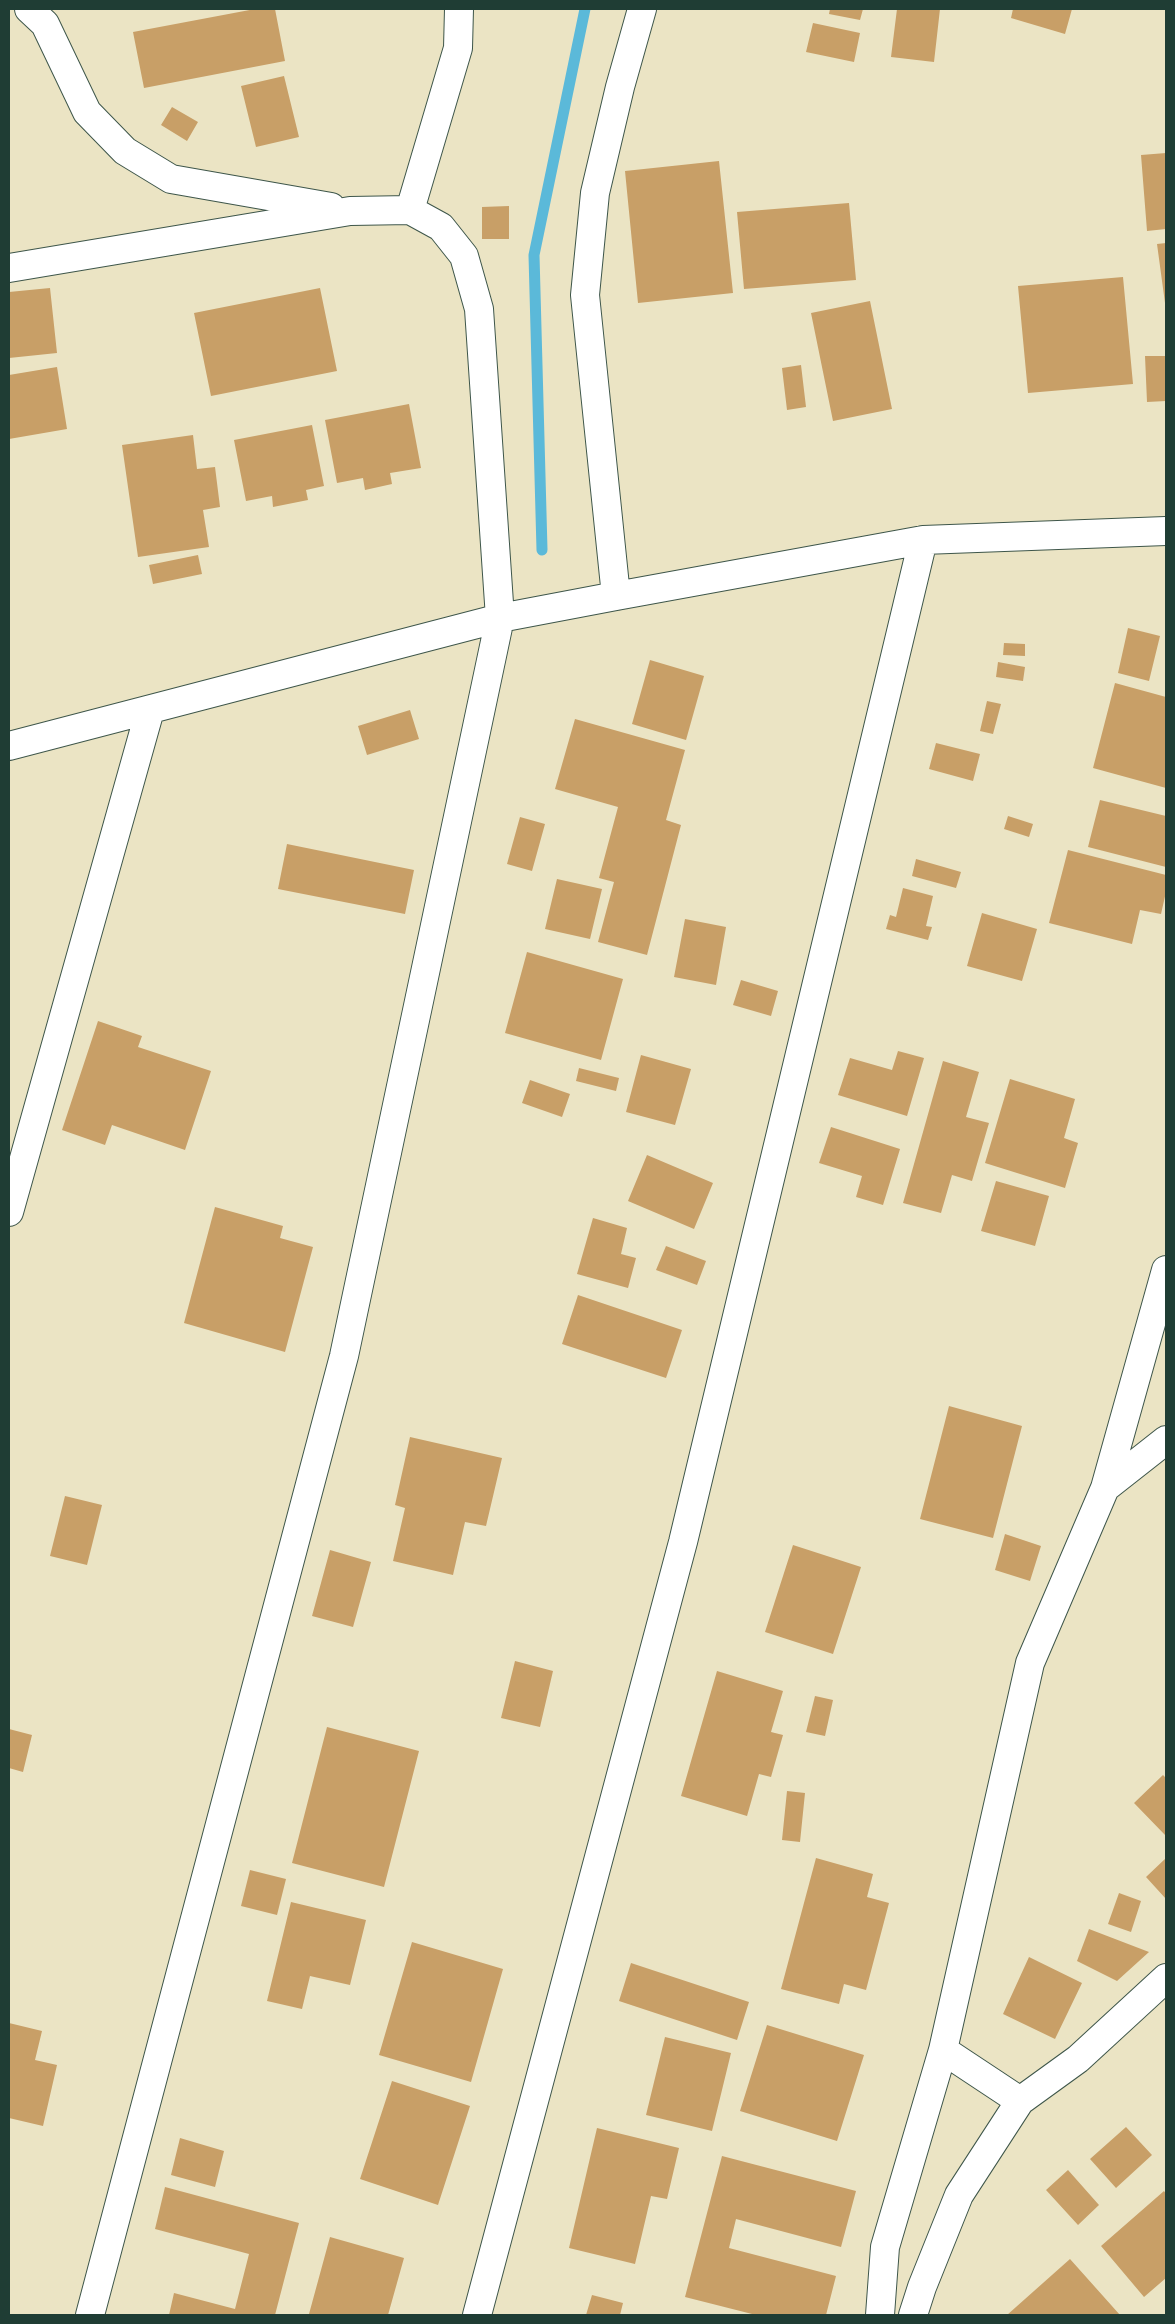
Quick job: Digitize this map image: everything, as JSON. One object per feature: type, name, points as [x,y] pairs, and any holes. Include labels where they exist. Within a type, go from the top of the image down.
[{"type":"street","points":[[29,9],[45,24],[88,112],[125,151],[171,179],[350,210]]},
{"type":"street","points":[[410,210],[458,48],[459,9]]},
{"type":"street","points":[[616,596],[585,295],[595,193],[620,87],[642,9]]},
{"type":"street","points":[[9,268],[350,210],[410,210],[441,227],[464,256],[479,309],[500,618],[344,1356],[90,2315]]},
{"type":"street","points":[[9,746],[500,618],[616,596],[923,540],[1166,531]]},
{"type":"street","points":[[477,2315],[683,1542],[923,540]]},
{"type":"street","points":[[9,1212],[150,710]]},
{"type":"street","points":[[880,2315],[885,2247],[943,2050],[1030,1663],[1105,1488],[1166,1270]]},
{"type":"street","points":[[1105,1488],[1166,1440]]},
{"type":"street","points":[[913,2315],[922,2286],[959,2195],[1020,2101],[1078,2059],[1166,1978]]},
{"type":"street","points":[[943,2050],[1020,2101]]},
{"type":"building","points":[[255,9],[275,9],[285,61],[144,88],[133,32]]},
{"type":"building","points":[[830,9],[863,9],[860,20],[829,14]]},
{"type":"building","points":[[897,9],[940,9],[934,62],[891,57]]},
{"type":"building","points":[[1013,9],[1072,9],[1065,34],[1011,18]]},
{"type":"building","points":[[813,23],[860,33],[854,62],[806,52]]},
{"type":"building","points":[[284,76],[299,137],[256,147],[241,86]]},
{"type":"building","points":[[172,107],[198,122],[187,141],[161,125]]},
{"type":"building","points":[[1166,153],[1166,229],[1147,231],[1141,155]]},
{"type":"building","points":[[719,161],[733,293],[638,303],[625,171]]},
{"type":"building","points":[[849,203],[856,280],[744,289],[737,212]]},
{"type":"building","points":[[509,206],[509,239],[482,239],[482,207]]},
{"type":"building","points":[[1166,243],[1166,302],[1165,303],[1157,244]]},
{"type":"building","points":[[1123,277],[1133,384],[1028,393],[1018,286]]},
{"type":"building","points":[[50,288],[57,353],[9,358],[9,292]]},
{"type":"building","points":[[320,288],[337,371],[211,396],[194,313]]},
{"type":"building","points":[[870,301],[892,409],[833,421],[811,313]]},
{"type":"building","points":[[1145,356],[1166,356],[1166,401],[1147,402]]},
{"type":"building","points":[[801,365],[806,407],[787,410],[782,368]]},
{"type":"building","points":[[57,367],[67,429],[9,439],[9,375]]},
{"type":"building","points":[[409,404],[421,468],[390,473],[392,484],[365,490],[363,478],[337,483],[325,420]]},
{"type":"building","points":[[312,425],[324,486],[306,490],[308,500],[273,507],[272,496],[246,501],[234,440]]},
{"type":"building","points":[[193,435],[197,469],[215,467],[220,507],[203,510],[209,547],[138,557],[122,445]]},
{"type":"building","points":[[198,555],[202,574],[153,584],[149,565]]},
{"type":"building","points":[[1128,628],[1160,636],[1149,681],[1118,673]]},
{"type":"building","points":[[1004,643],[1025,644],[1025,656],[1003,655]]},
{"type":"building","points":[[650,660],[704,676],[686,740],[632,724]]},
{"type":"building","points":[[998,662],[1025,667],[1023,681],[996,677]]},
{"type":"building","points":[[1115,683],[1166,697],[1166,788],[1093,768]]},
{"type":"building","points":[[987,701],[1001,704],[993,734],[980,731]]},
{"type":"building","points":[[410,710],[419,739],[367,755],[358,726]]},
{"type":"building","points":[[575,719],[685,750],[666,820],[681,825],[647,955],[598,942],[614,882],[599,878],[618,807],[555,789]]},
{"type":"building","points":[[936,743],[980,754],[973,781],[929,769]]},
{"type":"building","points":[[1100,800],[1166,816],[1166,867],[1088,847]]},
{"type":"building","points":[[1008,816],[1033,824],[1029,837],[1004,829]]},
{"type":"building","points":[[520,817],[545,824],[532,871],[507,864]]},
{"type":"building","points":[[287,844],[414,870],[405,914],[278,889]]},
{"type":"building","points":[[1068,850],[1166,875],[1166,892],[1161,914],[1140,910],[1132,944],[1049,923]]},
{"type":"building","points":[[916,859],[961,872],[956,888],[912,876]]},
{"type":"building","points":[[557,879],[602,889],[590,939],[545,929]]},
{"type":"building","points":[[903,888],[933,896],[926,926],[932,927],[928,940],[886,929],[890,915],[896,917]]},
{"type":"building","points":[[982,913],[1037,929],[1022,981],[967,966]]},
{"type":"building","points":[[685,919],[726,927],[716,985],[674,977]]},
{"type":"building","points":[[527,952],[623,979],[601,1060],[505,1033]]},
{"type":"building","points":[[741,980],[778,991],[771,1016],[733,1005]]},
{"type":"building","points":[[98,1021],[142,1036],[138,1047],[211,1071],[185,1150],[112,1125],[105,1145],[62,1130]]},
{"type":"building","points":[[898,1051],[924,1058],[907,1116],[838,1095],[850,1058],[892,1070]]},
{"type":"building","points":[[641,1055],[691,1069],[675,1125],[626,1112]]},
{"type":"building","points":[[943,1061],[979,1072],[966,1117],[989,1123],[972,1181],[952,1175],[941,1213],[903,1203]]},
{"type":"building","points":[[579,1068],[619,1078],[616,1091],[576,1081]]},
{"type":"building","points":[[1010,1079],[1075,1099],[1064,1138],[1078,1143],[1065,1188],[985,1163]]},
{"type":"building","points":[[530,1080],[570,1094],[562,1117],[522,1103]]},
{"type":"building","points":[[831,1127],[900,1149],[883,1205],[856,1197],[862,1176],[819,1163]]},
{"type":"building","points":[[647,1155],[713,1183],[694,1229],[628,1201]]},
{"type":"building","points":[[996,1181],[1049,1196],[1035,1246],[981,1231]]},
{"type":"building","points":[[215,1207],[283,1226],[280,1238],[313,1247],[285,1352],[184,1323]]},
{"type":"building","points":[[593,1218],[627,1228],[621,1254],[636,1258],[628,1288],[577,1274]]},
{"type":"building","points":[[666,1246],[706,1261],[697,1285],[656,1270]]},
{"type":"building","points":[[578,1295],[682,1330],[666,1378],[562,1344]]},
{"type":"building","points":[[949,1406],[1022,1426],[993,1538],[920,1519]]},
{"type":"building","points":[[410,1437],[502,1458],[486,1526],[465,1522],[453,1575],[393,1561],[405,1508],[395,1505]]},
{"type":"building","points":[[65,1496],[102,1505],[87,1565],[50,1556]]},
{"type":"building","points":[[1005,1534],[1041,1546],[1030,1581],[995,1570]]},
{"type":"building","points":[[793,1545],[861,1567],[833,1654],[765,1632]]},
{"type":"building","points":[[330,1550],[371,1562],[353,1627],[312,1616]]},
{"type":"building","points":[[515,1661],[553,1671],[540,1727],[501,1718]]},
{"type":"building","points":[[717,1671],[783,1691],[771,1732],[783,1735],[771,1777],[759,1774],[747,1816],[681,1796]]},
{"type":"building","points":[[815,1696],[833,1700],[825,1736],[806,1732]]},
{"type":"building","points":[[327,1727],[419,1751],[384,1887],[292,1863]]},
{"type":"building","points":[[9,1729],[32,1735],[23,1772],[9,1768]]},
{"type":"building","points":[[1163,1775],[1166,1778],[1166,1836],[1134,1803]]},
{"type":"building","points":[[787,1791],[805,1793],[800,1842],[782,1840]]},
{"type":"building","points":[[816,1858],[873,1874],[867,1897],[889,1903],[866,1990],[844,1984],[839,2004],[781,1989]]},
{"type":"building","points":[[1166,1858],[1166,1899],[1146,1877]]},
{"type":"building","points":[[250,1870],[286,1879],[277,1915],[241,1906]]},
{"type":"building","points":[[1119,1893],[1141,1901],[1131,1932],[1108,1924]]},
{"type":"building","points":[[291,1902],[366,1920],[350,1985],[310,1976],[302,2009],[267,2001]]},
{"type":"building","points":[[1089,1929],[1149,1952],[1117,1981],[1077,1961]]},
{"type":"building","points":[[412,1942],[503,1969],[471,2082],[379,2055]]},
{"type":"building","points":[[1029,1957],[1082,1983],[1055,2039],[1003,2014]]},
{"type":"building","points":[[631,1963],[749,2002],[737,2040],[619,2001]]},
{"type":"building","points":[[9,2023],[42,2031],[35,2060],[57,2065],[43,2126],[9,2118]]},
{"type":"building","points":[[767,2025],[864,2055],[837,2141],[740,2111]]},
{"type":"building","points":[[665,2037],[731,2053],[712,2131],[646,2115]]},
{"type":"building","points":[[392,2081],[470,2106],[438,2205],[360,2179]]},
{"type":"building","points":[[1126,2127],[1152,2155],[1116,2188],[1090,2159]]},
{"type":"building","points":[[597,2128],[679,2148],[667,2199],[651,2196],[635,2264],[569,2248]]},
{"type":"building","points":[[180,2138],[224,2151],[215,2187],[171,2175]]},
{"type":"building","points":[[722,2156],[856,2191],[841,2247],[736,2219],[729,2248],[836,2276],[826,2315],[756,2315],[685,2297]]},
{"type":"building","points":[[1068,2170],[1099,2205],[1078,2225],[1046,2190]]},
{"type":"building","points":[[165,2187],[299,2223],[275,2315],[169,2315],[174,2293],[235,2309],[249,2254],[155,2229]]},
{"type":"building","points":[[1164,2191],[1166,2194],[1166,2278],[1144,2297],[1101,2246]]},
{"type":"building","points":[[330,2237],[404,2258],[388,2315],[309,2314]]},
{"type":"building","points":[[1070,2259],[1120,2315],[1007,2315]]},
{"type":"building","points":[[592,2295],[623,2303],[620,2315],[586,2315]]},
{"type":"waterway","points":[[542,550],[534,255],[585,9]]}]
